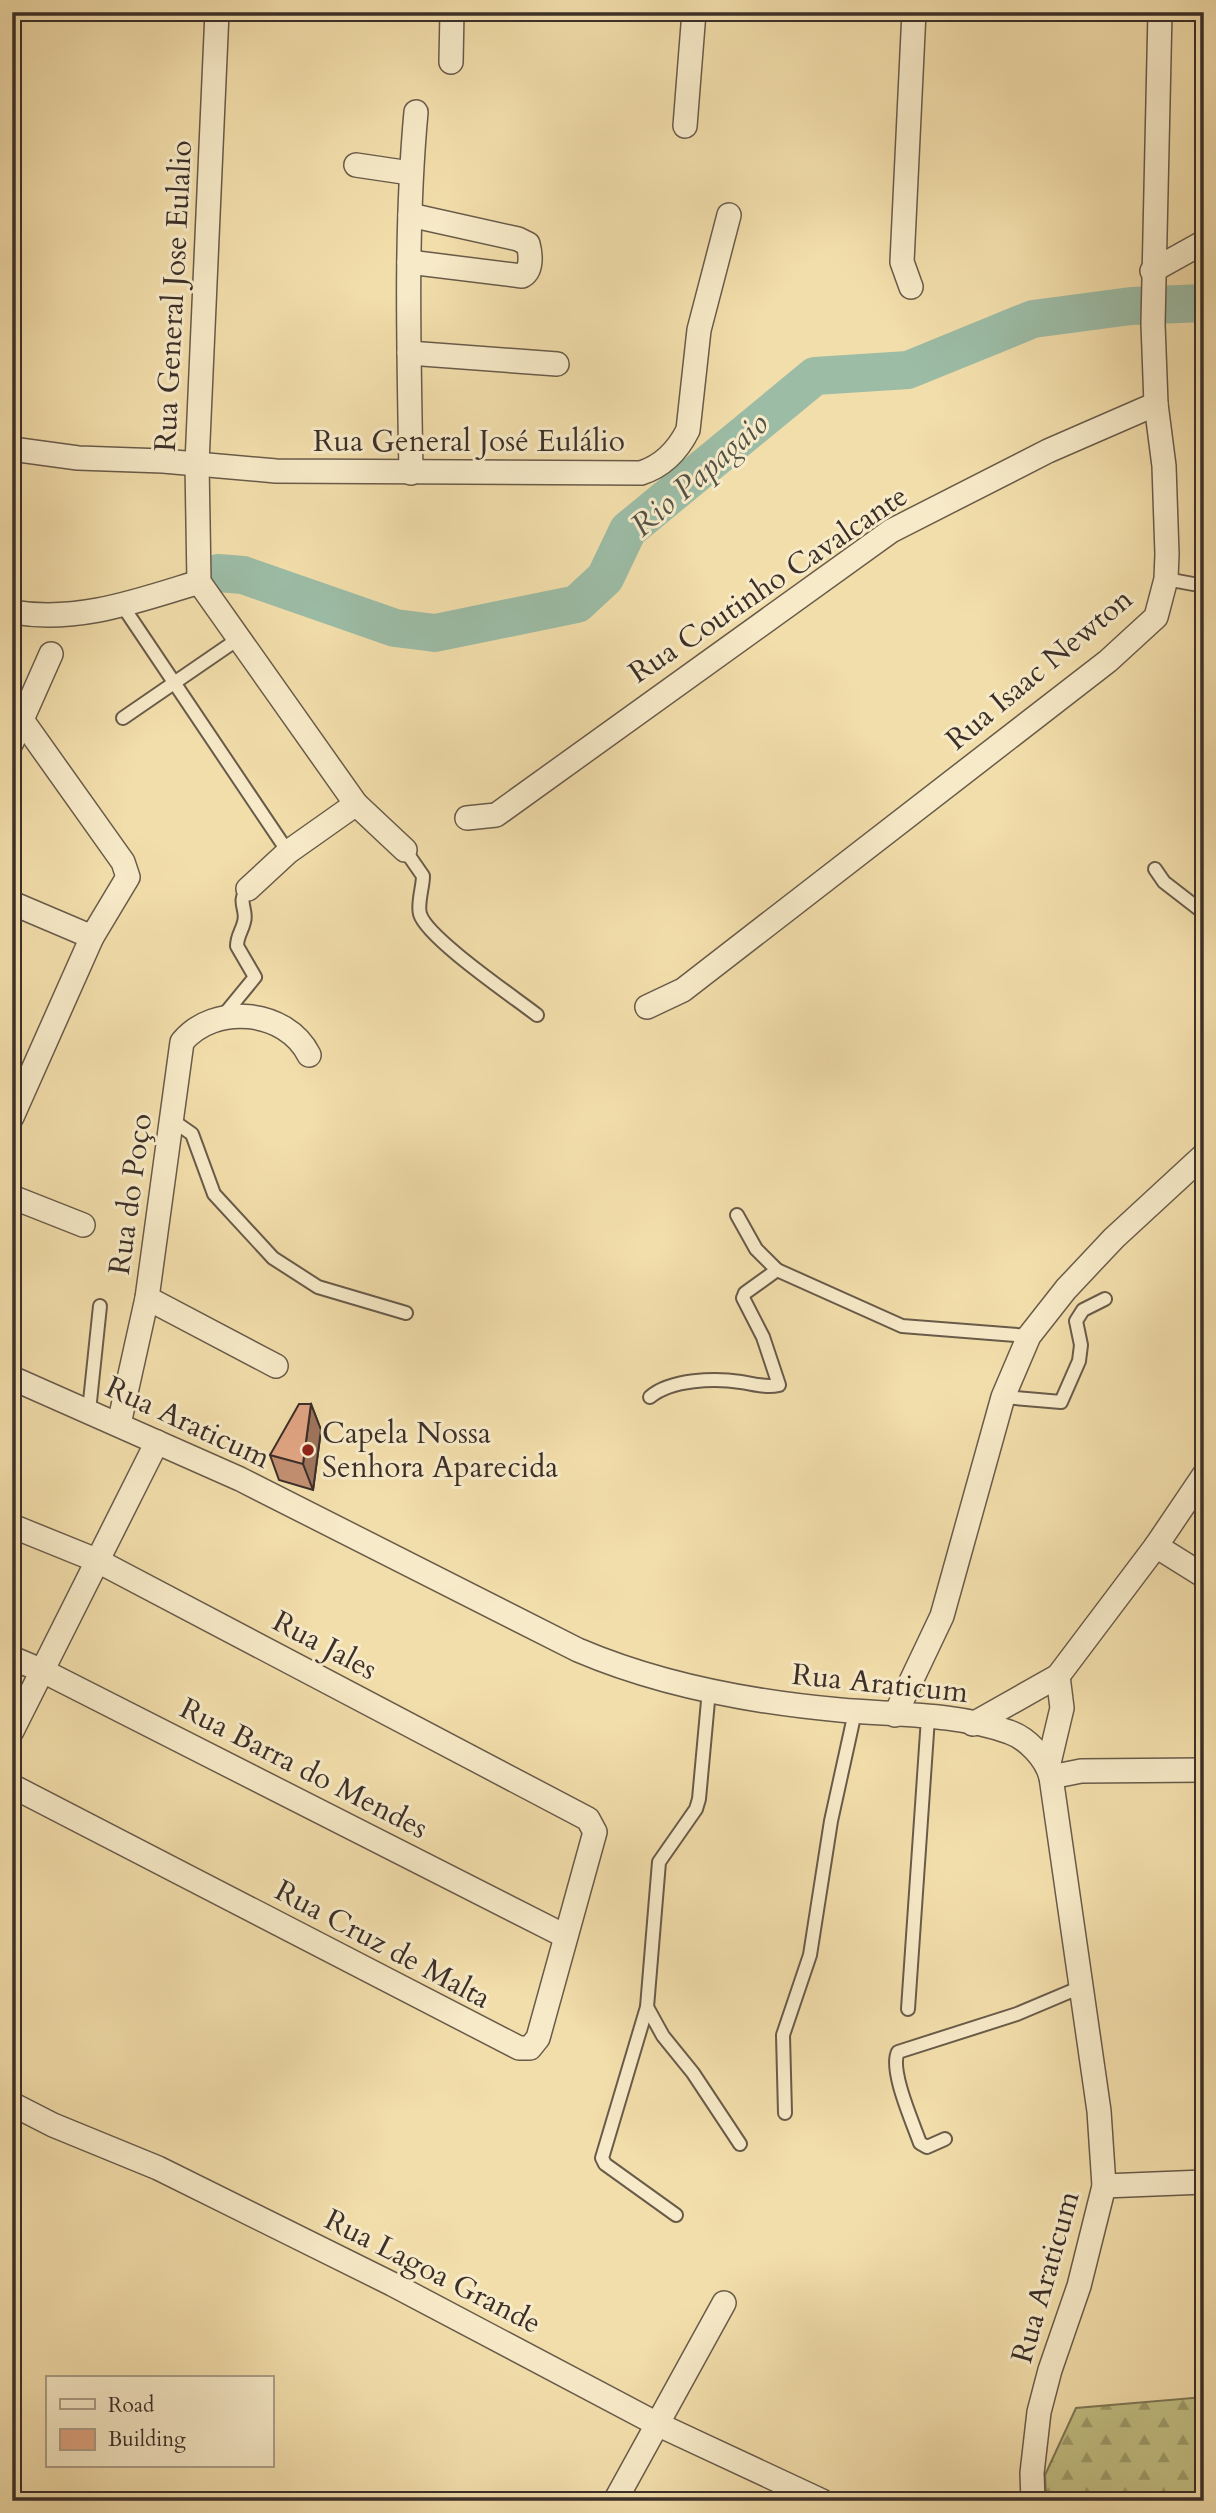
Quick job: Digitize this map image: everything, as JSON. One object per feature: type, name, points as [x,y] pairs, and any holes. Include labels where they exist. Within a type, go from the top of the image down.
[{"type":"street","name":"Rua General Jose Eulalio","points":[[200,582],[197,463],[217,12]]},
{"type":"street","points":[[451,62],[453,12]]},
{"type":"street","points":[[685,126],[694,12]]},
{"type":"street","points":[[911,287],[902,262],[914,12]]},
{"type":"street","name":"Rua Isaac Newton","points":[[647,1007],[683,989],[1108,661],[1156,617],[1166,579],[1164,466],[1156,404],[1152,278],[1160,12]]},
{"type":"street","points":[[411,473],[410,173],[416,112]]},
{"type":"street","points":[[356,165],[410,173]]},
{"type":"street","points":[[409,262],[522,276],[528,271],[530,264],[528,244],[518,239],[410,215]]},
{"type":"street","name":"Rua General José Eulálio","points":[[12,449],[78,458],[197,463],[276,471],[641,473],[664,462],[681,444],[688,430],[699,330],[729,215]]},
{"type":"street","points":[[1152,278],[1204,242]]},
{"type":"street","points":[[409,353],[557,364]]},
{"type":"street","name":"Rua Coutinho Cavalcante","points":[[467,818],[496,816],[891,531],[1048,451],[1156,404]]},
{"type":"street","points":[[12,612],[56,617],[122,605],[200,582],[356,804],[405,850]]},
{"type":"street","points":[[12,742],[51,654]]},
{"type":"street","points":[[12,1117],[92,937],[128,877],[123,862],[22,720]]},
{"type":"street","points":[[248,889],[288,852],[356,804]]},
{"type":"street","points":[[12,903],[92,937]]},
{"type":"street","name":"Rua do Poço","points":[[119,1424],[147,1298],[182,1042],[189,1033],[221,1018],[247,1015],[262,1018],[299,1040],[309,1055]]},
{"type":"street","points":[[895,1715],[942,1616],[1003,1397],[1029,1336],[1066,1289],[1114,1238],[1204,1155]]},
{"type":"street","points":[[12,1197],[83,1225]]},
{"type":"street","points":[[147,1298],[276,1366]]},
{"type":"street","name":"Rua Araticum","points":[[12,1378],[240,1479],[578,1650],[632,1671],[789,1706],[973,1724],[1010,1732],[1032,1747],[1049,1772],[1098,2111],[1104,2186],[1079,2286],[1050,2370],[1039,2412],[1032,2473],[1033,2501]]},
{"type":"street","points":[[12,1731],[157,1442]]},
{"type":"street","points":[[973,1724],[1058,1676],[1156,1546],[1204,1475]]},
{"type":"street","name":"Rua Jales","points":[[12,1527],[96,1560],[588,1819],[594,1826],[594,1836]]},
{"type":"street","points":[[1156,1546],[1204,1576]]},
{"type":"street","name":"Rua Barra do Mendes","points":[[12,1658],[43,1671],[565,1936]]},
{"type":"street","points":[[1058,1676],[1062,1708],[1049,1772],[1204,1770]]},
{"type":"street","name":"Rua Cruz de Malta","points":[[12,1786],[519,2048],[530,2048],[538,2038],[594,1836]]},
{"type":"street","name":"Rua Lagoa Grande","points":[[12,2104],[53,2125],[158,2168],[306,2241],[657,2424],[822,2501]]},
{"type":"street","points":[[1104,2186],[1204,2182]]},
{"type":"street","points":[[615,2501],[724,2303]]},
{"type":"lane","points":[[1166,579],[1204,586]]},
{"type":"lane","points":[[122,605],[288,852]]},
{"type":"lane","points":[[123,718],[240,637]]},
{"type":"lane","points":[[405,850],[423,876],[419,909],[424,921],[438,938],[537,1015]]},
{"type":"lane","points":[[1155,869],[1184,901],[1204,913]]},
{"type":"lane","points":[[221,1018],[254,980],[255,972],[237,946],[245,919],[241,908],[242,895],[248,889]]},
{"type":"lane","points":[[172,1120],[192,1134],[215,1194],[273,1258],[318,1287],[406,1313]]},
{"type":"lane","points":[[737,1215],[757,1249],[778,1270],[902,1326],[1029,1336]]},
{"type":"lane","points":[[650,1397],[665,1388],[717,1380],[769,1387],[779,1385],[763,1336],[743,1298],[745,1293],[778,1270]]},
{"type":"lane","points":[[1003,1397],[1062,1402],[1080,1361],[1081,1345],[1076,1321],[1083,1310],[1105,1299]]},
{"type":"lane","points":[[89,1411],[100,1306]]},
{"type":"lane","points":[[676,2216],[605,2164],[602,2158],[647,2007],[659,1862],[679,1828],[696,1809],[699,1799],[709,1690]]},
{"type":"lane","points":[[785,2113],[783,2035],[810,1955],[831,1821],[855,1712]]},
{"type":"lane","points":[[908,2009],[928,1718]]},
{"type":"lane","points":[[945,2139],[927,2147],[920,2143],[899,2080],[895,2063],[898,2052],[1017,2014],[1081,1987]]},
{"type":"lane","points":[[647,2007],[663,2036],[693,2073],[740,2144]]},
{"type":"green space","points":[[1204,2397],[1204,2501],[1046,2501],[1045,2475],[1076,2408]]},
{"type":"building","points":[[299,1404],[311,1404],[303,1464],[270,1455]]},
{"type":"waterway","name":"Rio Papagaio","points":[[218,573],[243,575],[395,628],[435,633],[577,604],[605,578],[628,530],[815,376],[908,370],[1033,319],[1131,306],[1204,303]]},
{"type":"place","name":"Capela Nossa Senhora Aparecida","points":[[308,1450]]}]
